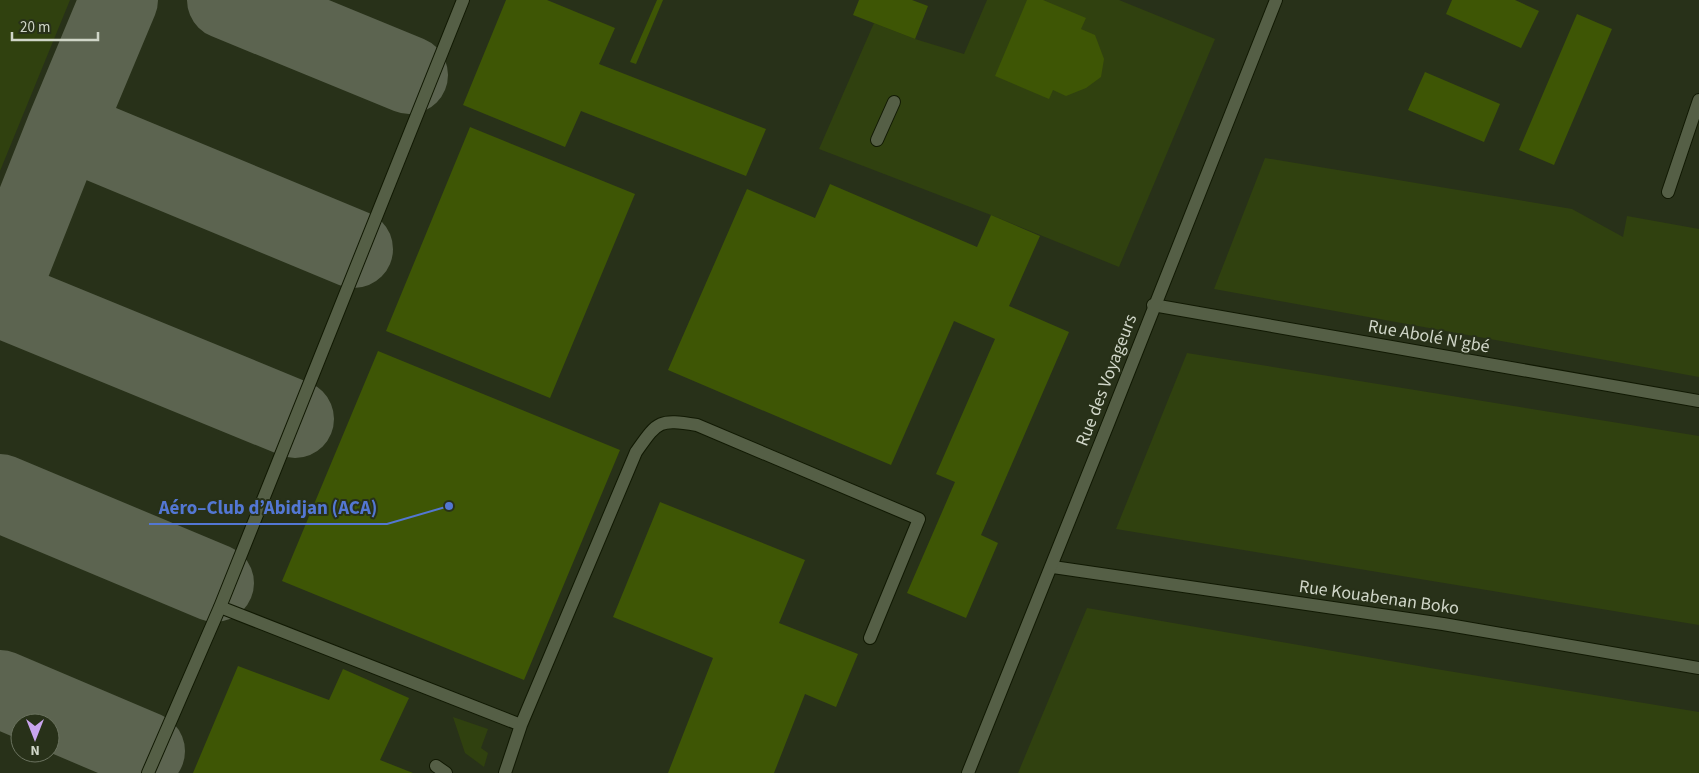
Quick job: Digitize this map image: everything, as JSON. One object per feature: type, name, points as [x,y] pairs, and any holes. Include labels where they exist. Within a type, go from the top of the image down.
[{"type":"street","points":[[148,773],[220,607],[463,0]]},
{"type":"street","name":"Rue des Voyageurs","points":[[968,773],[1052,567],[1276,0]]},
{"type":"street","points":[[1668,192],[1699,100]]},
{"type":"street","points":[[878,140],[894,102]]},
{"type":"street","name":"Rue Abolé N'gbé","points":[[1154,306],[1699,401]]},
{"type":"street","points":[[504,773],[521,725],[636,452],[654,427],[672,421],[697,425],[919,519],[870,638]]},
{"type":"street","name":"Rue Kouabenan Boko","points":[[1052,567],[1443,624],[1699,668]]},
{"type":"street","points":[[220,607],[521,725]]},
{"type":"green space","points":[[0,0],[70,0],[0,171]]},
{"type":"green space","points":[[987,0],[1119,0],[1215,39],[1119,267],[991,215],[819,149],[874,23],[915,39],[964,54]]},
{"type":"green space","points":[[1265,158],[1572,209],[1623,237],[1627,216],[1699,229],[1699,377],[1214,289]]},
{"type":"green space","points":[[1187,353],[1699,436],[1699,625],[1116,529]]},
{"type":"green space","points":[[1087,608],[1436,669],[1699,712],[1699,773],[1018,773]]},
{"type":"green space","points":[[453,717],[488,729],[481,748],[488,753],[484,767],[465,753]]},
{"type":"building","points":[[506,0],[547,0],[615,28],[599,64],[766,129],[746,176],[581,111],[565,147],[463,105]]},
{"type":"building","points":[[657,0],[663,0],[636,64],[630,62]]},
{"type":"building","points":[[859,0],[912,0],[928,6],[915,39],[853,15]]},
{"type":"building","points":[[1027,0],[1043,0],[1086,18],[1081,29],[1095,35],[1104,59],[1101,77],[1086,88],[1066,96],[1053,90],[1049,99],[995,76]]},
{"type":"building","points":[[1452,0],[1515,0],[1539,11],[1521,48],[1446,14]]},
{"type":"building","points":[[1577,14],[1612,29],[1554,165],[1519,150]]},
{"type":"building","points":[[1425,72],[1500,104],[1484,142],[1408,110]]},
{"type":"building","points":[[470,127],[635,194],[550,398],[386,331]]},
{"type":"building","points":[[830,184],[977,247],[991,215],[1040,236],[1009,306],[1069,332],[981,535],[998,543],[966,618],[907,593],[955,482],[936,474],[995,339],[954,321],[891,465],[668,370],[747,189],[815,218]]},
{"type":"building","points":[[378,351],[620,450],[524,680],[282,581]]},
{"type":"building","points":[[660,502],[805,560],[779,623],[858,654],[836,707],[805,694],[774,773],[668,773],[713,658],[613,617]]},
{"type":"building","points":[[238,666],[329,700],[343,669],[409,698],[380,760],[413,773],[193,773]]},
{"type":"taxiway","points":[[0,293],[119,0]]},
{"type":"taxiway","points":[[226,0],[409,75]]},
{"type":"taxiway","points":[[65,129],[354,249]]},
{"type":"taxiway","points":[[0,298],[295,419]]},
{"type":"taxiway","points":[[0,493],[215,583]]},
{"type":"taxiway","points":[[0,689],[146,751]]},
{"type":"place","name":"Aéro–Club d’Abidjan (ACA)","points":[[449,506]]}]
